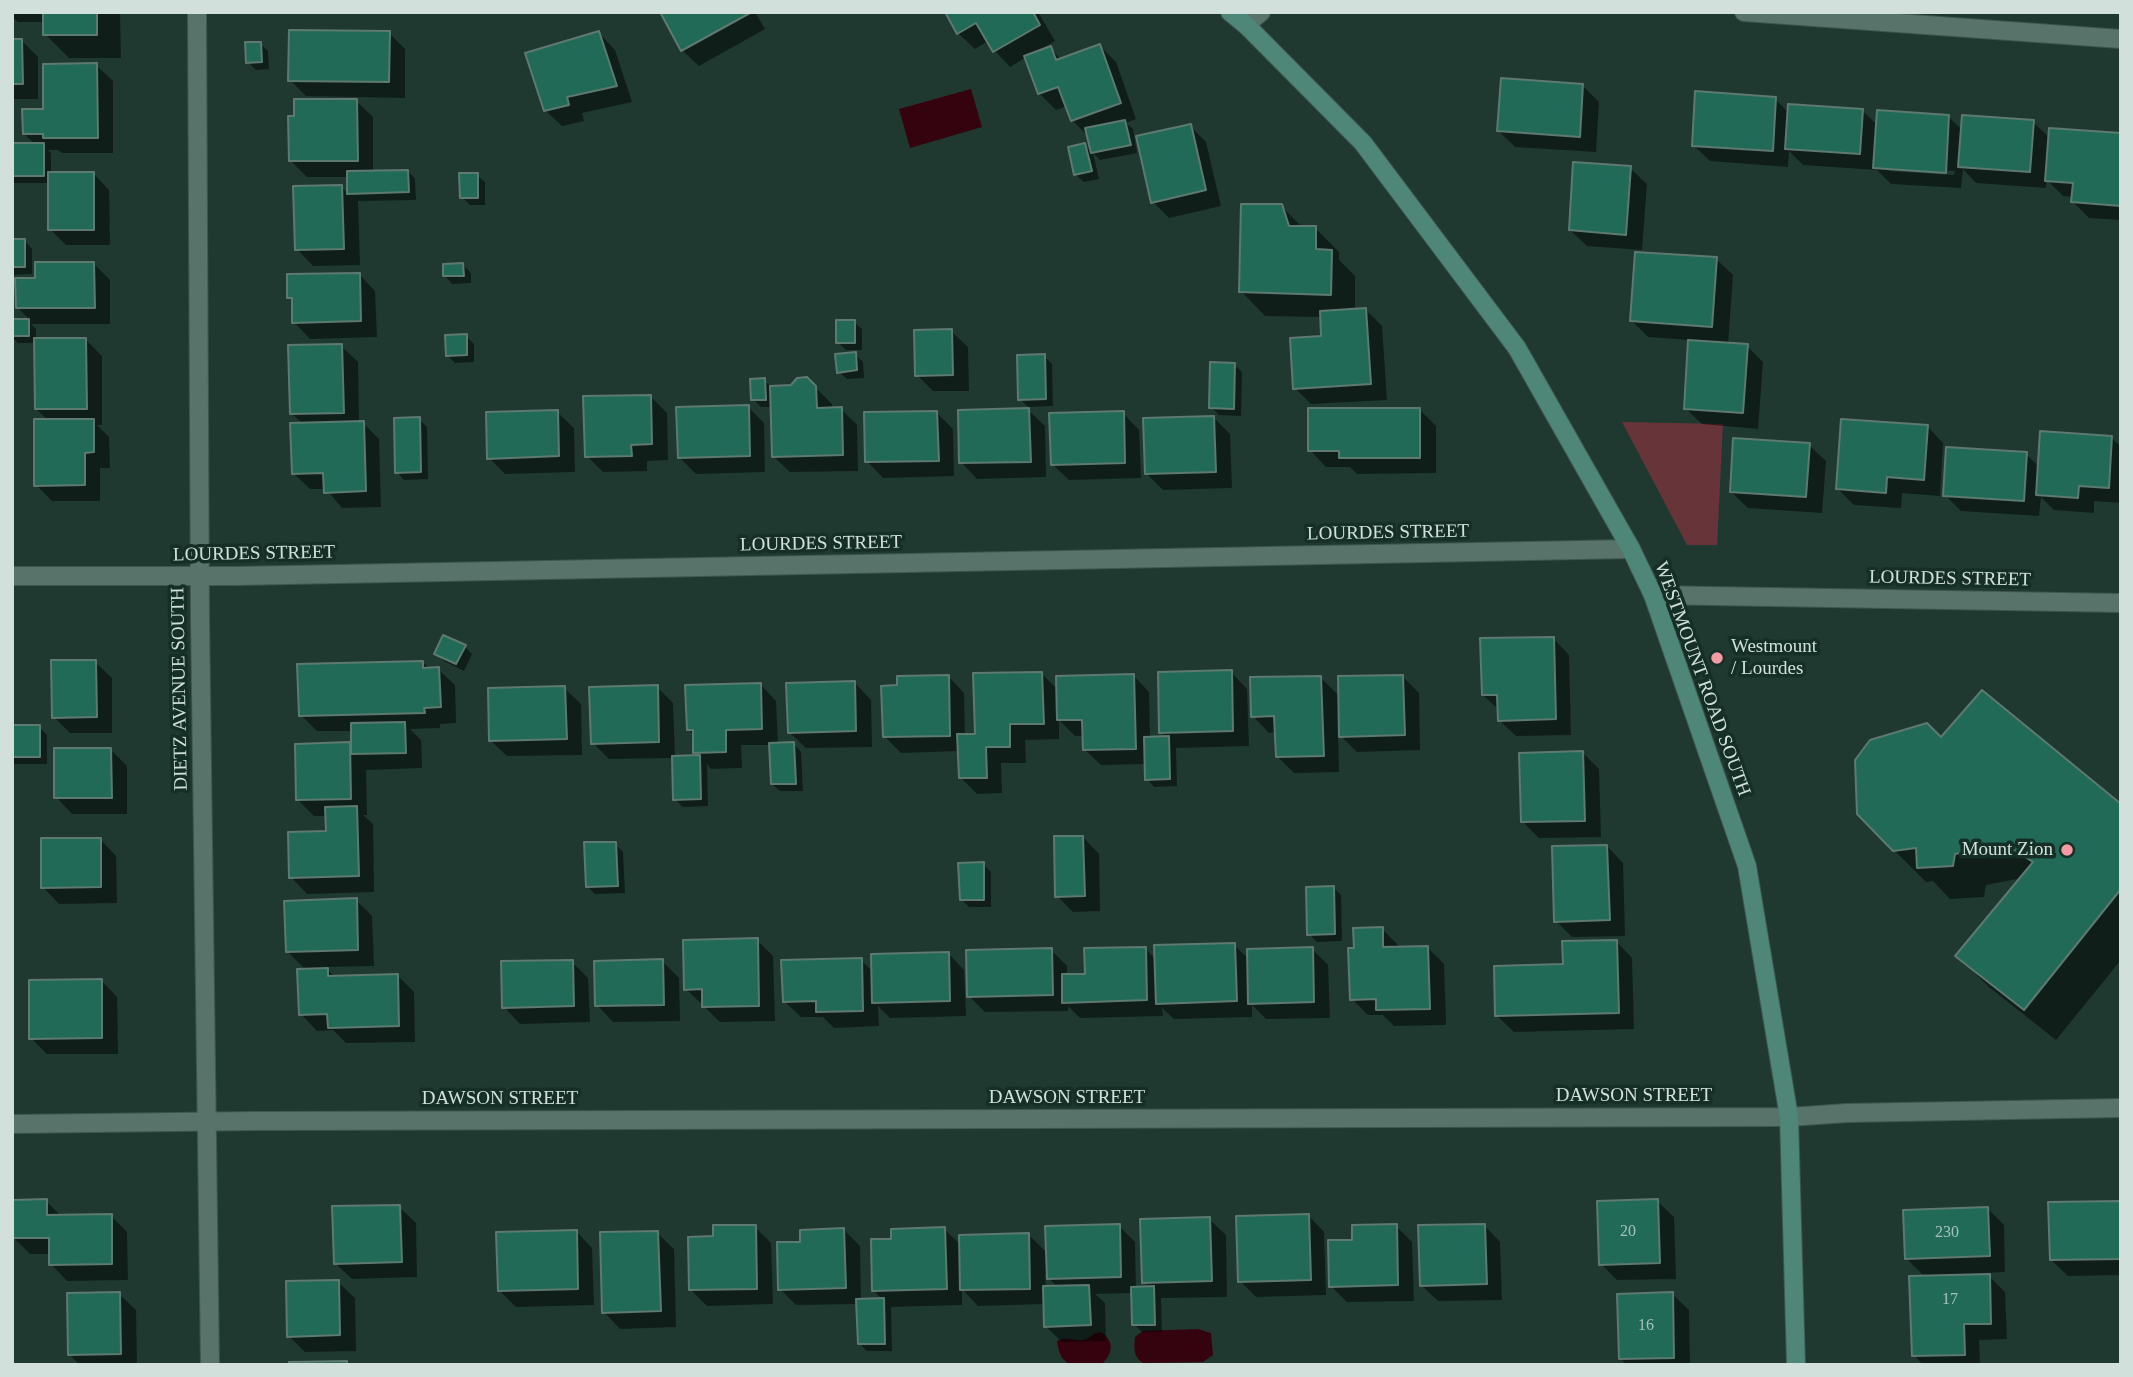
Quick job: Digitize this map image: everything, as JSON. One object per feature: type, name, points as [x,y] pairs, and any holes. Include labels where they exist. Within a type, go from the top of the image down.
[{"type":"main road","name":"WESTMOUNT ROAD SOUTH","points":[[1230,12],[1363,143],[1517,348],[1631,550],[1653,595],[1747,866],[1789,1117],[1796,1365]]},
{"type":"street","name":"DIETZ AVENUE SOUTH","points":[[197,12],[205,1121],[210,1365]]},
{"type":"street","points":[[1246,25],[1261,12]]},
{"type":"street","points":[[1744,12],[2121,39]]},
{"type":"street","name":"LOURDES STREET","points":[[12,576],[200,576],[1631,550]]},
{"type":"street","name":"LOURDES STREET","points":[[1653,595],[2121,603]]},
{"type":"street","name":"DAWSON STREET","points":[[12,1124],[205,1121],[1789,1117],[1847,1113],[2121,1108]]},
{"type":"shaded area","points":[[971,89],[982,127],[910,148],[899,109]]},
{"type":"shaded area","points":[[1622,422],[1723,424],[1717,545],[1687,545]]},
{"type":"shaded area","points":[[1198,1329],[1211,1333],[1213,1355],[1203,1362],[1143,1363],[1136,1355],[1135,1337],[1143,1331]]},
{"type":"shaded area","points":[[1101,1332],[1109,1339],[1111,1348],[1101,1365],[1071,1364],[1062,1357],[1057,1341],[1083,1340]]},
{"type":"building","points":[[43,12],[97,12],[97,35],[43,35]]},
{"type":"building","points":[[660,12],[750,12],[750,13],[681,51]]},
{"type":"building","points":[[945,12],[1033,12],[1040,25],[993,52],[976,23],[957,34]]},
{"type":"building","points":[[289,30],[390,31],[389,82],[288,81]]},
{"type":"building","points":[[599,31],[617,86],[567,97],[569,105],[544,111],[525,53]]},
{"type":"building","points":[[12,39],[22,39],[23,84],[12,84]]},
{"type":"building","points":[[245,42],[261,42],[262,62],[246,63]]},
{"type":"building","points":[[1100,44],[1121,103],[1071,121],[1058,87],[1038,94],[1024,56],[1051,46],[1056,60]]},
{"type":"building","points":[[97,63],[98,138],[43,138],[43,134],[23,134],[22,109],[43,109],[43,64]]},
{"type":"building","points":[[1501,78],[1583,84],[1580,137],[1497,131]]},
{"type":"building","points":[[1695,91],[1776,97],[1773,151],[1692,146]]},
{"type":"building","points":[[294,99],[357,99],[358,161],[289,161],[288,116],[294,116]]},
{"type":"building","points":[[1788,104],[1863,109],[1860,154],[1785,149]]},
{"type":"building","points":[[1877,110],[1949,115],[1946,173],[1873,168]]},
{"type":"building","points":[[1962,115],[2034,120],[2030,172],[1958,167]]},
{"type":"building","points":[[1125,120],[1131,145],[1091,153],[1085,128]]},
{"type":"building","points":[[1191,124],[1206,190],[1151,203],[1136,136]]},
{"type":"building","points":[[2049,128],[2121,133],[2121,206],[2071,202],[2073,183],[2045,181]]},
{"type":"building","points":[[12,143],[44,143],[44,176],[12,176]]},
{"type":"building","points":[[1085,143],[1092,171],[1074,175],[1068,147]]},
{"type":"building","points":[[1573,162],[1631,166],[1626,235],[1569,230]]},
{"type":"building","points":[[408,170],[409,192],[347,194],[347,171]]},
{"type":"building","points":[[48,172],[94,172],[94,230],[48,230]]},
{"type":"building","points":[[459,173],[478,173],[478,198],[460,198]]},
{"type":"building","points":[[342,185],[344,249],[295,250],[293,186]]},
{"type":"building","points":[[1241,204],[1282,204],[1289,226],[1316,226],[1316,249],[1332,250],[1331,295],[1239,292]]},
{"type":"building","points":[[12,239],[25,239],[25,267],[12,267]]},
{"type":"building","points":[[1635,252],[1717,257],[1712,327],[1630,321]]},
{"type":"building","points":[[35,262],[94,262],[95,308],[16,308],[15,278],[35,278]]},
{"type":"building","points":[[463,263],[464,276],[443,276],[443,264]]},
{"type":"building","points":[[360,273],[361,321],[292,323],[292,298],[287,298],[287,274]]},
{"type":"building","points":[[1366,308],[1371,384],[1293,389],[1290,338],[1321,336],[1320,311]]},
{"type":"building","points":[[12,319],[29,319],[29,336],[12,336]]},
{"type":"building","points":[[836,320],[855,320],[855,343],[836,343]]},
{"type":"building","points":[[952,329],[953,375],[915,376],[914,330]]},
{"type":"building","points":[[467,334],[467,355],[446,356],[445,335]]},
{"type":"building","points":[[34,338],[86,338],[87,409],[35,409]]},
{"type":"building","points":[[1688,340],[1748,344],[1743,413],[1684,409]]},
{"type":"building","points":[[342,344],[344,413],[290,414],[288,345]]},
{"type":"building","points":[[856,352],[857,370],[837,373],[835,354]]},
{"type":"building","points":[[1045,354],[1046,399],[1018,400],[1017,355]]},
{"type":"building","points":[[1210,362],[1235,363],[1234,409],[1209,408]]},
{"type":"building","points":[[807,377],[816,386],[817,408],[842,407],[843,455],[772,457],[770,386],[791,385],[797,378]]},
{"type":"building","points":[[765,378],[766,400],[751,400],[750,379]]},
{"type":"building","points":[[651,395],[652,444],[631,445],[632,456],[585,457],[583,396]]},
{"type":"building","points":[[749,405],[750,456],[678,458],[676,407]]},
{"type":"building","points":[[1029,408],[1031,462],[959,463],[958,410]]},
{"type":"building","points":[[1308,408],[1420,408],[1420,458],[1339,458],[1339,451],[1308,451]]},
{"type":"building","points":[[558,410],[559,456],[487,459],[486,412]]},
{"type":"building","points":[[937,411],[939,461],[865,462],[864,412]]},
{"type":"building","points":[[1124,411],[1125,463],[1051,465],[1049,413]]},
{"type":"building","points":[[1214,416],[1216,472],[1145,474],[1143,418]]},
{"type":"building","points":[[420,417],[421,472],[395,473],[394,418]]},
{"type":"building","points":[[34,419],[94,419],[94,452],[85,453],[85,485],[34,486]]},
{"type":"building","points":[[1841,419],[1928,425],[1924,480],[1887,477],[1886,493],[1836,489]]},
{"type":"building","points":[[364,421],[366,491],[324,493],[323,473],[292,474],[290,423]]},
{"type":"building","points":[[2040,431],[2112,436],[2109,488],[2079,486],[2078,498],[2036,495]]},
{"type":"building","points":[[1733,438],[1810,443],[1806,497],[1730,492]]},
{"type":"building","points":[[1946,447],[2027,452],[2024,501],[1943,496]]},
{"type":"building","points":[[443,635],[466,645],[456,664],[434,654]]},
{"type":"building","points":[[1554,637],[1556,719],[1498,721],[1497,695],[1482,695],[1480,638]]},
{"type":"building","points":[[51,660],[96,660],[97,717],[52,718]]},
{"type":"building","points":[[423,661],[423,668],[439,667],[441,707],[424,708],[425,713],[299,716],[297,664]]},
{"type":"building","points":[[1232,670],[1233,731],[1159,733],[1158,672]]},
{"type":"building","points":[[1042,672],[1044,724],[1010,724],[1010,747],[986,747],[987,778],[959,778],[957,734],[975,734],[973,673]]},
{"type":"building","points":[[1134,674],[1136,749],[1083,750],[1082,720],[1057,720],[1056,676]]},
{"type":"building","points":[[949,675],[950,736],[883,737],[881,686],[897,685],[897,676]]},
{"type":"building","points":[[1403,675],[1405,735],[1339,737],[1338,676]]},
{"type":"building","points":[[1321,676],[1324,756],[1276,757],[1274,716],[1251,717],[1250,677]]},
{"type":"building","points":[[855,681],[856,731],[788,733],[786,683]]},
{"type":"building","points":[[761,683],[762,729],[726,730],[726,752],[693,753],[693,730],[687,730],[685,685]]},
{"type":"building","points":[[658,685],[659,742],[591,744],[589,687]]},
{"type":"building","points":[[565,686],[567,739],[489,741],[488,688]]},
{"type":"building","name":"Mount Zion","points":[[1982,690],[2121,804],[2121,889],[2024,1010],[1955,956],[2033,862],[2004,844],[1955,854],[1953,866],[1917,868],[1916,848],[1893,851],[1857,814],[1855,760],[1870,740],[1927,723],[1941,737]]},
{"type":"building","points":[[405,722],[406,753],[351,754],[351,723]]},
{"type":"building","points":[[12,725],[40,725],[40,757],[12,757]]},
{"type":"building","points":[[1169,736],[1170,779],[1145,780],[1144,737]]},
{"type":"building","points":[[350,742],[351,799],[296,800],[295,744]]},
{"type":"building","points":[[794,742],[796,784],[771,784],[769,743]]},
{"type":"building","points":[[54,748],[111,748],[112,798],[54,798]]},
{"type":"building","points":[[1583,751],[1585,821],[1521,822],[1519,753]]},
{"type":"building","points":[[700,755],[701,799],[673,800],[672,756]]},
{"type":"building","points":[[357,806],[359,876],[289,878],[288,832],[326,831],[325,807]]},
{"type":"building","points":[[1054,836],[1083,836],[1085,896],[1055,897]]},
{"type":"building","points":[[41,838],[101,838],[101,887],[41,888]]},
{"type":"building","points":[[584,842],[616,842],[618,886],[586,887]]},
{"type":"building","points":[[1607,845],[1610,920],[1554,922],[1552,846]]},
{"type":"building","points":[[984,862],[984,900],[960,900],[958,863]]},
{"type":"building","points":[[1334,886],[1335,934],[1307,935],[1306,887]]},
{"type":"building","points":[[357,898],[358,950],[286,952],[284,901]]},
{"type":"building","points":[[1383,927],[1383,947],[1428,946],[1430,1009],[1376,1010],[1376,999],[1350,1000],[1348,948],[1354,948],[1353,928]]},
{"type":"building","points":[[758,938],[759,1006],[702,1007],[702,989],[684,990],[683,940]]},
{"type":"building","points":[[1617,940],[1619,1013],[1495,1016],[1494,966],[1563,964],[1562,941]]},
{"type":"building","points":[[1235,943],[1237,1001],[1156,1004],[1154,945]]},
{"type":"building","points":[[1146,947],[1147,1000],[1062,1003],[1062,974],[1085,974],[1084,948]]},
{"type":"building","points":[[1313,947],[1314,1002],[1248,1004],[1247,949]]},
{"type":"building","points":[[1052,948],[1053,995],[967,997],[966,950]]},
{"type":"building","points":[[949,952],[950,1001],[872,1003],[871,954]]},
{"type":"building","points":[[862,958],[863,1011],[816,1012],[816,1001],[783,1002],[781,960]]},
{"type":"building","points":[[663,959],[664,1005],[595,1006],[594,961]]},
{"type":"building","points":[[573,960],[574,1006],[502,1008],[501,961]]},
{"type":"building","points":[[328,968],[328,976],[398,974],[399,1026],[328,1028],[327,1014],[299,1015],[297,969]]},
{"type":"building","points":[[102,979],[102,1038],[29,1039],[29,980]]},
{"type":"building","points":[[47,1199],[47,1215],[112,1214],[112,1264],[49,1265],[49,1238],[12,1238],[12,1200]]},
{"type":"building","points":[[1658,1199],[1660,1263],[1599,1265],[1597,1201]]},
{"type":"building","points":[[2121,1201],[2121,1259],[2050,1260],[2048,1202]]},
{"type":"building","points":[[400,1205],[402,1262],[334,1264],[332,1206]]},
{"type":"building","points":[[1988,1207],[1990,1256],[1905,1259],[1903,1210]]},
{"type":"building","points":[[1309,1214],[1311,1280],[1238,1282],[1236,1216]]},
{"type":"building","points":[[1210,1217],[1212,1281],[1142,1283],[1140,1219]]},
{"type":"building","points":[[1120,1224],[1121,1277],[1047,1279],[1045,1226]]},
{"type":"building","points":[[1397,1224],[1398,1285],[1329,1287],[1328,1240],[1352,1240],[1352,1225]]},
{"type":"building","points":[[1485,1224],[1487,1284],[1420,1286],[1418,1225]]},
{"type":"building","points":[[713,1225],[756,1225],[757,1289],[689,1290],[688,1237],[713,1236]]},
{"type":"building","points":[[945,1227],[947,1289],[872,1291],[871,1239],[891,1239],[891,1229]]},
{"type":"building","points":[[844,1228],[846,1288],[778,1290],[777,1242],[800,1242],[800,1230]]},
{"type":"building","points":[[577,1230],[578,1289],[498,1291],[496,1232]]},
{"type":"building","points":[[658,1231],[661,1311],[602,1313],[600,1232]]},
{"type":"building","points":[[1029,1233],[1030,1289],[960,1290],[959,1235]]},
{"type":"building","points":[[1990,1274],[1991,1324],[1964,1324],[1965,1355],[1912,1356],[1909,1276]]},
{"type":"building","points":[[339,1280],[340,1335],[287,1337],[286,1281]]},
{"type":"building","points":[[1089,1285],[1091,1325],[1044,1327],[1043,1286]]},
{"type":"building","points":[[1154,1286],[1155,1325],[1132,1325],[1131,1287]]},
{"type":"building","points":[[120,1292],[121,1354],[68,1355],[67,1293]]},
{"type":"building","points":[[1673,1292],[1674,1358],[1619,1359],[1617,1294]]},
{"type":"building","points":[[884,1298],[885,1344],[858,1344],[856,1299]]},
{"type":"building","points":[[347,1361],[347,1365],[289,1365],[289,1362]]},
{"type":"place","name":"Westmount / Lourdes","points":[[1717,658]]},
{"type":"place","name":"Mount Zion","points":[[2067,850]]}]
